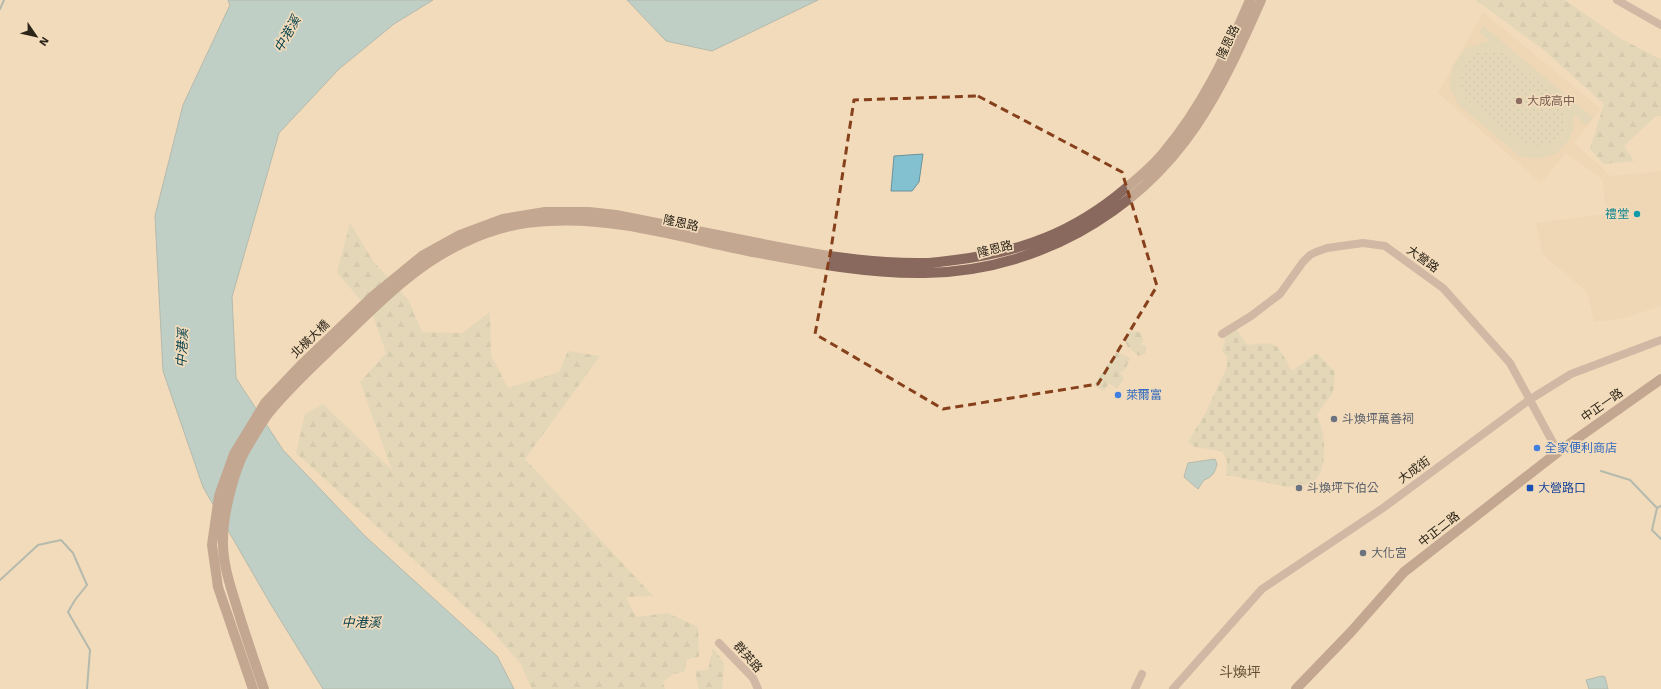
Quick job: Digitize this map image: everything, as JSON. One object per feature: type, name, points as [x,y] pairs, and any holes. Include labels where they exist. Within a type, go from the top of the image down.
[{"type":"main road","name":"隆恩路","points":[[874,266],[926,263],[976,257],[1009,250],[1039,241],[1077,224],[1108,204],[1136,180],[1163,153],[1187,122],[1209,87],[1231,45],[1250,0]]},
{"type":"main road","name":"隆恩路","points":[[615,219],[810,253],[874,266],[927,273],[977,267],[1043,249],[1081,232],[1114,212],[1143,188],[1170,160],[1195,128],[1218,92],[1261,0]]},
{"type":"main road","name":"北橫大橋","points":[[245,650],[218,587],[212,545],[219,496],[234,454],[265,403],[303,363],[374,296],[422,256],[460,235],[503,219],[545,212],[589,212],[615,219]]},
{"type":"main road","name":"中正一路","points":[[1558,452],[1661,379]]},
{"type":"main road","name":"中正二路","points":[[1296,689],[1350,633],[1404,572],[1558,452]]},
{"type":"main road","points":[[245,650],[253,689]]},
{"type":"main road","points":[[245,650],[264,689]]},
{"type":"street","points":[[1617,0],[1661,25]]},
{"type":"street","name":"大營路","points":[[1222,334],[1251,316],[1280,294],[1303,262],[1316,252],[1327,248],[1363,243],[1385,246],[1443,288],[1510,363],[1558,452]]},
{"type":"street","name":"大成街","points":[[1173,689],[1262,589],[1383,508],[1529,400],[1571,374],[1661,340]]},
{"type":"street","name":"群英路","points":[[719,643],[754,678],[758,689]]},
{"type":"street","points":[[1135,689],[1142,674]]},
{"type":"highlighted area","points":[[978,96],[1122,172],[1157,286],[1098,384],[943,409],[815,334],[831,249],[854,100]]},
{"type":"shaded area","name":"大成高中","points":[[1483,12],[1601,109],[1574,143],[1607,172],[1602,179],[1566,153],[1541,183],[1438,93]]},
{"type":"shaded area","points":[[1661,171],[1661,306],[1625,318],[1594,322],[1587,292],[1543,255],[1536,223],[1606,214],[1602,179],[1608,173],[1610,176]]},
{"type":"green space","points":[[1476,0],[1565,0],[1621,39],[1661,59],[1661,116],[1656,116],[1624,146],[1634,161],[1604,164],[1590,149],[1604,104],[1545,51]]},
{"type":"green space","points":[[1484,26],[1593,118],[1586,125],[1574,115],[1573,130],[1569,140],[1557,153],[1537,159],[1519,156],[1458,104],[1450,87],[1452,67],[1466,48],[1489,41],[1479,32]],"holes":[[[1487,50],[1499,51],[1512,59],[1556,95],[1560,100],[1564,113],[1565,124],[1559,139],[1553,143],[1546,146],[1537,146],[1519,142],[1468,101],[1464,95],[1460,82],[1462,69],[1465,63],[1476,53]]]},
{"type":"green space","points":[[1487,50],[1499,51],[1507,55],[1559,98],[1562,103],[1565,124],[1563,133],[1553,144],[1537,147],[1519,142],[1468,101],[1464,95],[1460,82],[1462,69],[1469,58],[1475,54]]},
{"type":"green space","points":[[350,223],[373,261],[409,301],[422,332],[462,333],[490,312],[491,355],[508,388],[559,372],[568,351],[600,356],[525,459],[653,596],[626,597],[636,617],[668,613],[698,627],[699,657],[687,659],[684,672],[673,674],[663,682],[665,689],[532,689],[520,663],[492,631],[296,453],[305,414],[323,404],[392,470],[360,382],[386,353],[373,315],[337,272]]},
{"type":"green space","points":[[1236,329],[1247,345],[1266,343],[1276,346],[1292,371],[1317,353],[1335,372],[1333,393],[1317,414],[1323,433],[1324,454],[1320,474],[1313,484],[1289,487],[1226,475],[1227,461],[1222,451],[1195,447],[1188,442],[1205,414],[1227,367],[1227,356],[1222,351],[1225,341],[1224,335]]},
{"type":"green space","points":[[1130,331],[1140,332],[1143,339],[1141,345],[1146,346],[1146,353],[1139,356],[1127,346],[1125,338]]},
{"type":"green space","points":[[1117,352],[1130,358],[1126,368],[1120,373],[1124,378],[1117,389],[1109,383],[1104,391],[1094,385]]},
{"type":"green space","points":[[713,648],[724,663],[722,689],[699,689],[695,671],[708,670]]},
{"type":"water","name":"中港溪","points":[[228,0],[433,0],[394,24],[339,69],[279,133],[232,297],[236,378],[283,450],[366,537],[497,656],[514,689],[323,689],[270,603],[203,487],[163,371],[155,216],[183,105],[230,5]]},
{"type":"water","points":[[627,0],[818,0],[712,51],[666,41]]},
{"type":"water","points":[[923,154],[919,182],[912,191],[891,191],[894,156]]},
{"type":"water","points":[[1215,459],[1217,464],[1212,476],[1204,480],[1198,489],[1184,477],[1188,463]]},
{"type":"water","points":[[1602,676],[1605,677],[1608,689],[1589,689],[1586,680]]},
{"type":"waterway","points":[[0,9],[4,0]]},
{"type":"waterway","points":[[1601,471],[1630,480],[1657,508]]},
{"type":"waterway","points":[[1661,506],[1657,508],[1652,530],[1661,539]]},
{"type":"waterway","points":[[0,580],[38,545],[61,540],[73,553],[87,585],[68,612],[90,650],[87,689]]},
{"type":"place","name":"大成高中","points":[[1519,101]]},
{"type":"place","name":"禮堂","points":[[1637,214]]},
{"type":"place","name":"萊爾富","points":[[1118,395]]},
{"type":"place","name":"斗煥坪萬善祠","points":[[1334,419]]},
{"type":"place","name":"全家便利商店","points":[[1537,448]]},
{"type":"place","name":"斗煥坪下伯公","points":[[1299,488]]},
{"type":"place","name":"大營路口","points":[[1530,488]]},
{"type":"place","name":"大化宮","points":[[1363,553]]},
{"type":"district","name":"斗煥坪","points":[[1240,672]]}]
